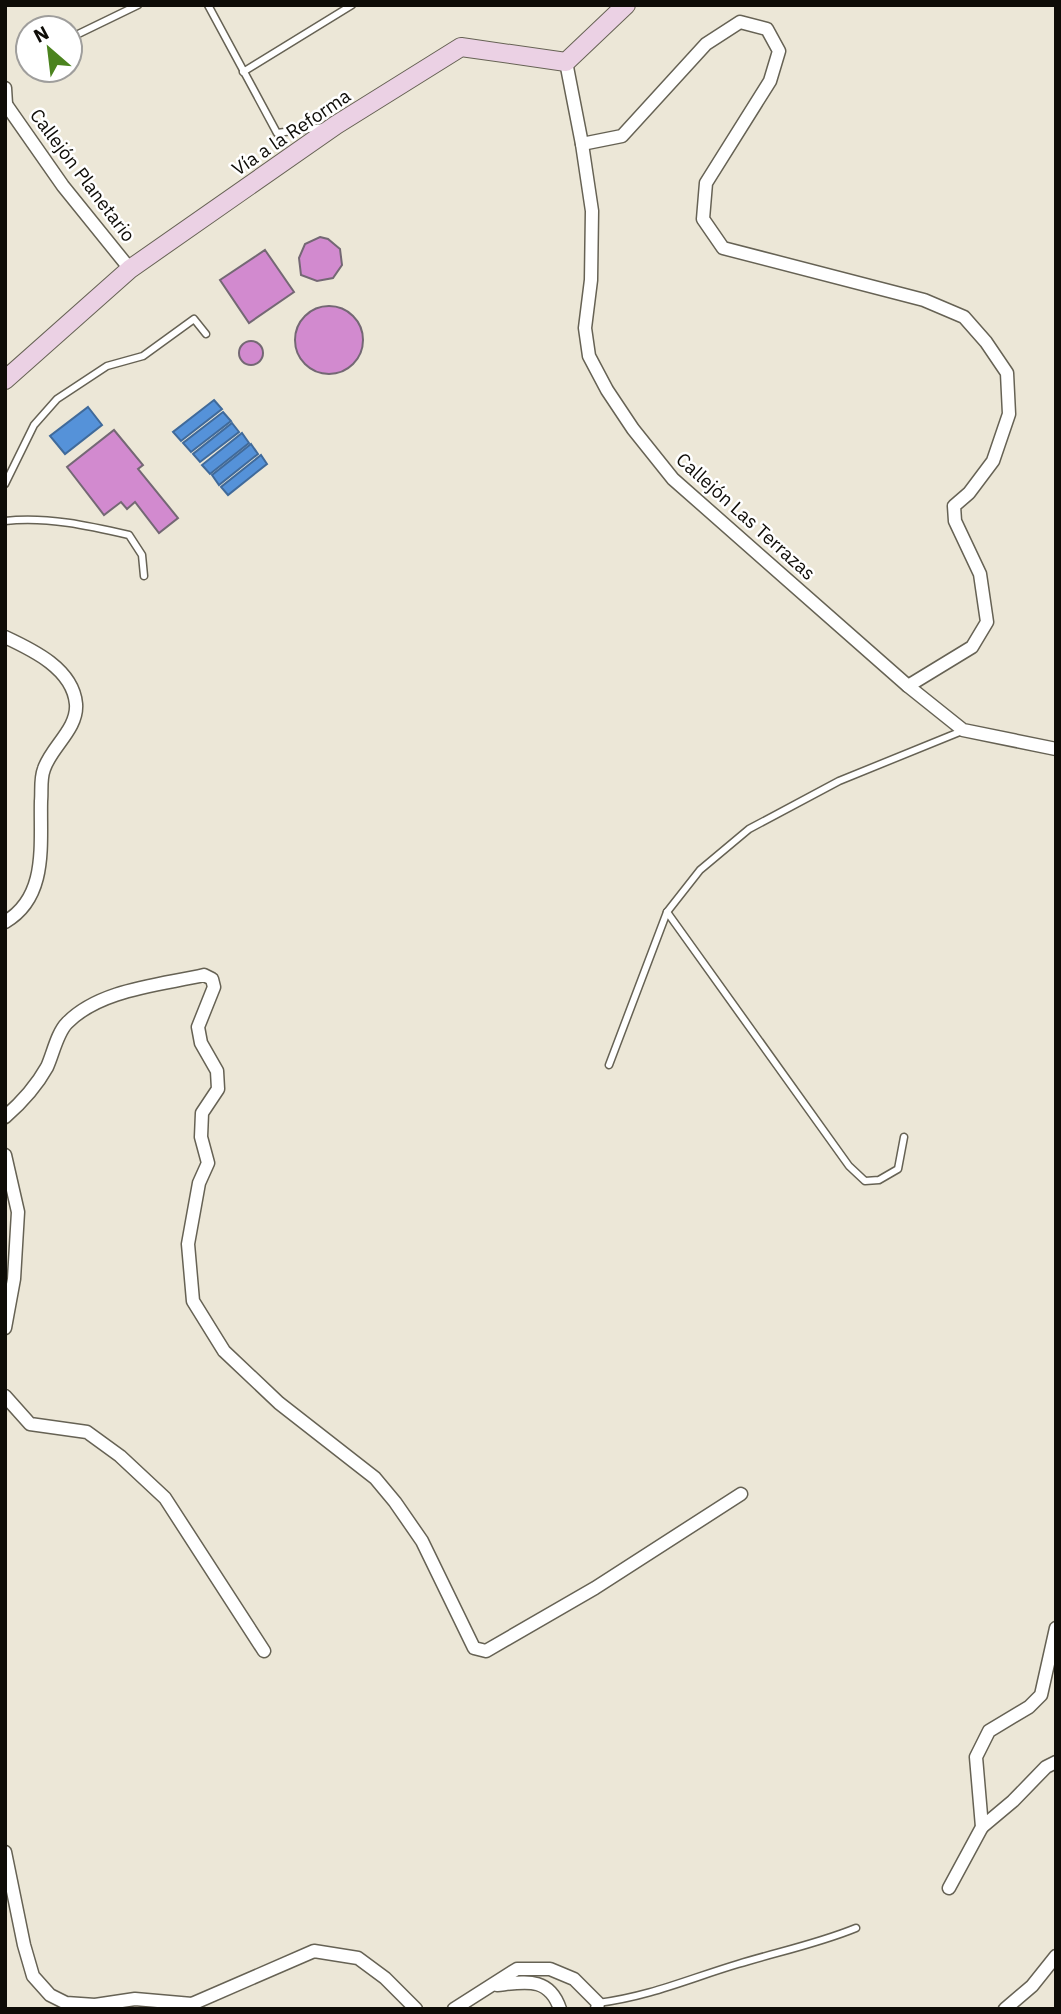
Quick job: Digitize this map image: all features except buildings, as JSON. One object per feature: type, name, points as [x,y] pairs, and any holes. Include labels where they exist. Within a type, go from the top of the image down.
[{"type":"street","points":[[566,62],[626,5]]},
{"type":"street","points":[[582,144],[622,136],[706,44],[740,22],[767,29],[779,51],[770,82],[706,183],[703,219],[723,248],[924,300],[964,317],[986,342],[1006,373],[1009,414],[993,461],[969,493],[954,506],[955,521],[981,574],[987,622],[972,647],[908,686]]},
{"type":"street","name":"Vía a la Reforma","points":[[5,380],[130,269],[336,125],[461,47],[566,62]]},
{"type":"street","name":"Callejón Las Terrazas","points":[[566,62],[592,211],[591,280],[585,328],[589,356],[607,390],[633,429],[673,479],[908,686],[964,730],[1056,749]]},
{"type":"street","points":[[5,88],[5,104]]},
{"type":"street","name":"Callejón Planetario","points":[[5,104],[63,186],[130,269]]},
{"type":"street","points":[[5,637],[39,654],[65,676],[76,702],[75,719],[50,754],[42,773],[40,866],[31,900],[5,922]]},
{"type":"street","points":[[5,1117],[18,1106],[46,1069],[66,1023],[96,1003],[132,988],[204,975],[212,979],[214,987],[198,1027],[201,1043],[217,1071],[218,1089],[202,1113],[201,1137],[208,1163],[199,1183],[188,1244],[193,1301],[224,1351],[279,1402],[375,1478],[395,1502],[422,1541],[474,1648],[486,1651],[595,1588],[741,1494]]},
{"type":"street","points":[[5,1155],[18,1212],[14,1279],[5,1328]]},
{"type":"street","points":[[5,1396],[30,1424],[87,1432],[120,1456],[165,1498],[264,1651]]},
{"type":"street","points":[[982,1827],[976,1757],[989,1731],[1029,1707],[1041,1695],[1056,1628]]},
{"type":"street","points":[[949,1888],[982,1827],[1013,1801],[1046,1767],[1056,1762]]},
{"type":"street","points":[[5,1852],[33,1976],[50,1995],[66,2003],[94,2005],[135,1999],[192,2004],[314,1951],[358,1958],[385,1978],[416,2009]]},
{"type":"street","points":[[1005,2009],[1032,1986],[1056,1956]]},
{"type":"street","points":[[454,2009],[517,1969],[550,1969],[574,1979],[598,2006]]},
{"type":"street","points":[[494,1985],[527,1982],[543,1985],[554,1994],[560,2009]]},
{"type":"lane","points":[[84,31],[138,5]]},
{"type":"lane","points":[[208,5],[277,133],[336,125]]},
{"type":"lane","points":[[243,72],[352,5]]},
{"type":"lane","points":[[5,484],[34,425],[57,399],[107,366],[143,356],[194,319],[206,334]]},
{"type":"lane","points":[[5,521],[18,519],[86,525],[129,535],[142,555],[144,576]]},
{"type":"lane","points":[[609,1065],[667,912],[700,870],[749,829],[839,781],[964,730]]},
{"type":"lane","points":[[667,912],[849,1166],[865,1181],[879,1180],[898,1168],[904,1137]]},
{"type":"lane","points":[[598,2006],[634,1998],[734,1965],[813,1944],[856,1928]]},
{"type":"water","points":[[214,400],[222,409],[181,441],[173,432]]},
{"type":"water","points":[[88,407],[102,425],[65,454],[50,436]]},
{"type":"water","points":[[223,412],[231,421],[191,452],[183,443]]},
{"type":"water","points":[[232,423],[239,432],[200,462],[193,454]]},
{"type":"water","points":[[242,433],[249,443],[210,474],[202,465]]},
{"type":"water","points":[[251,444],[258,454],[219,485],[212,475]]},
{"type":"water","points":[[261,455],[267,464],[228,495],[221,487]]}]
